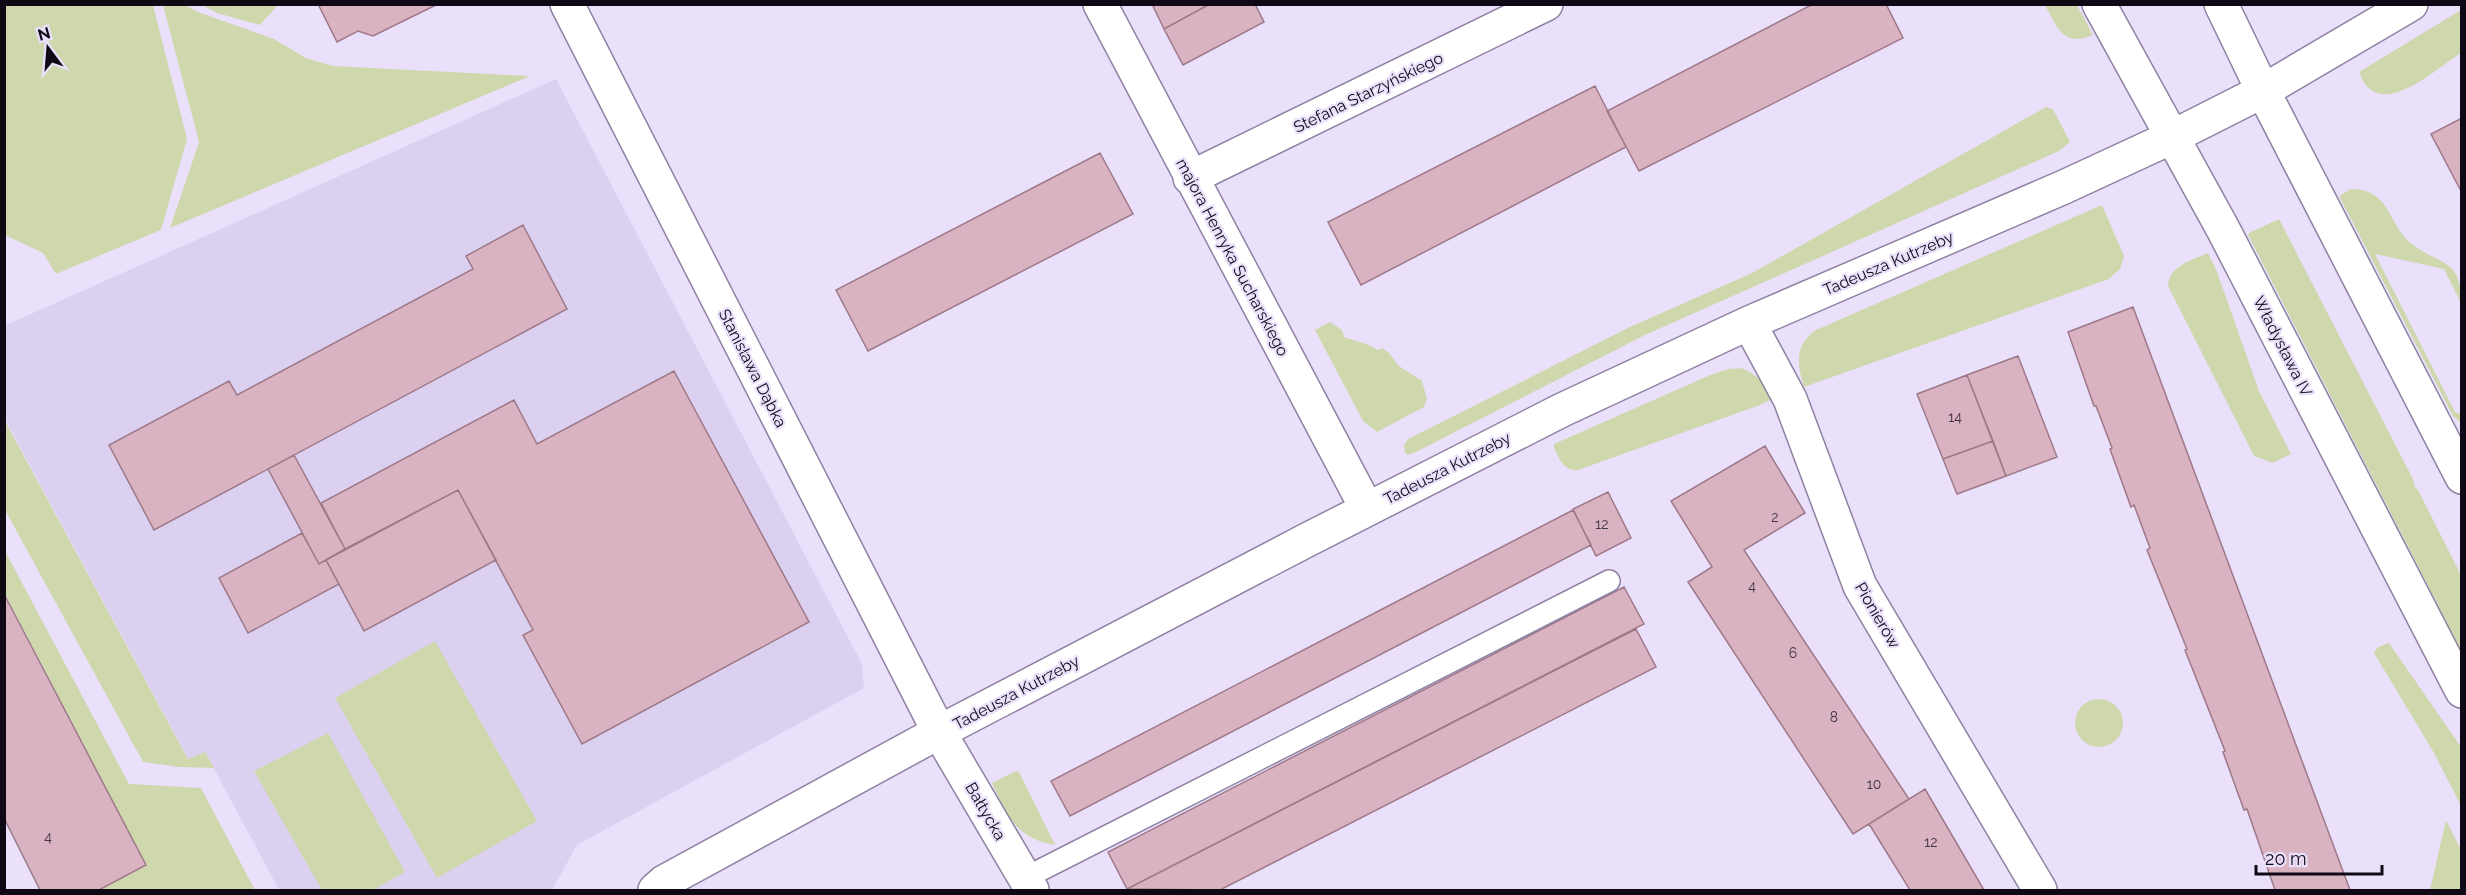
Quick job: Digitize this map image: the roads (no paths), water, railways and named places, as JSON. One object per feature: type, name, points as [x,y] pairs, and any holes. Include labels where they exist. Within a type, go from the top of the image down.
[{"type":"street","name":"Stanisława Dąbka","points":[[567,4],[939,732]]},
{"type":"street","name":"majora Henryka Sucharskiego","points":[[1100,4],[1367,509]]},
{"type":"street","name":"Stefana Starzyńskiego","points":[[1190,178],[1546,4]]},
{"type":"street","name":"Władysława IV","points":[[2099,4],[2223,230],[2462,691]]},
{"type":"street","points":[[2221,4],[2263,92],[2462,477]]},
{"type":"street","name":"Tadeusza Kutrzeby","points":[[655,891],[663,882],[939,732],[1562,410],[1749,323],[2064,187],[2172,137],[2263,92],[2411,4]]},
{"type":"street","name":"Pionierów","points":[[1749,323],[1790,399],[1860,586],[2040,891]]},
{"type":"street","name":"Bałtycka","points":[[939,732],[1029,884]]},
{"type":"lane","points":[[1029,884],[1609,581]]}]
